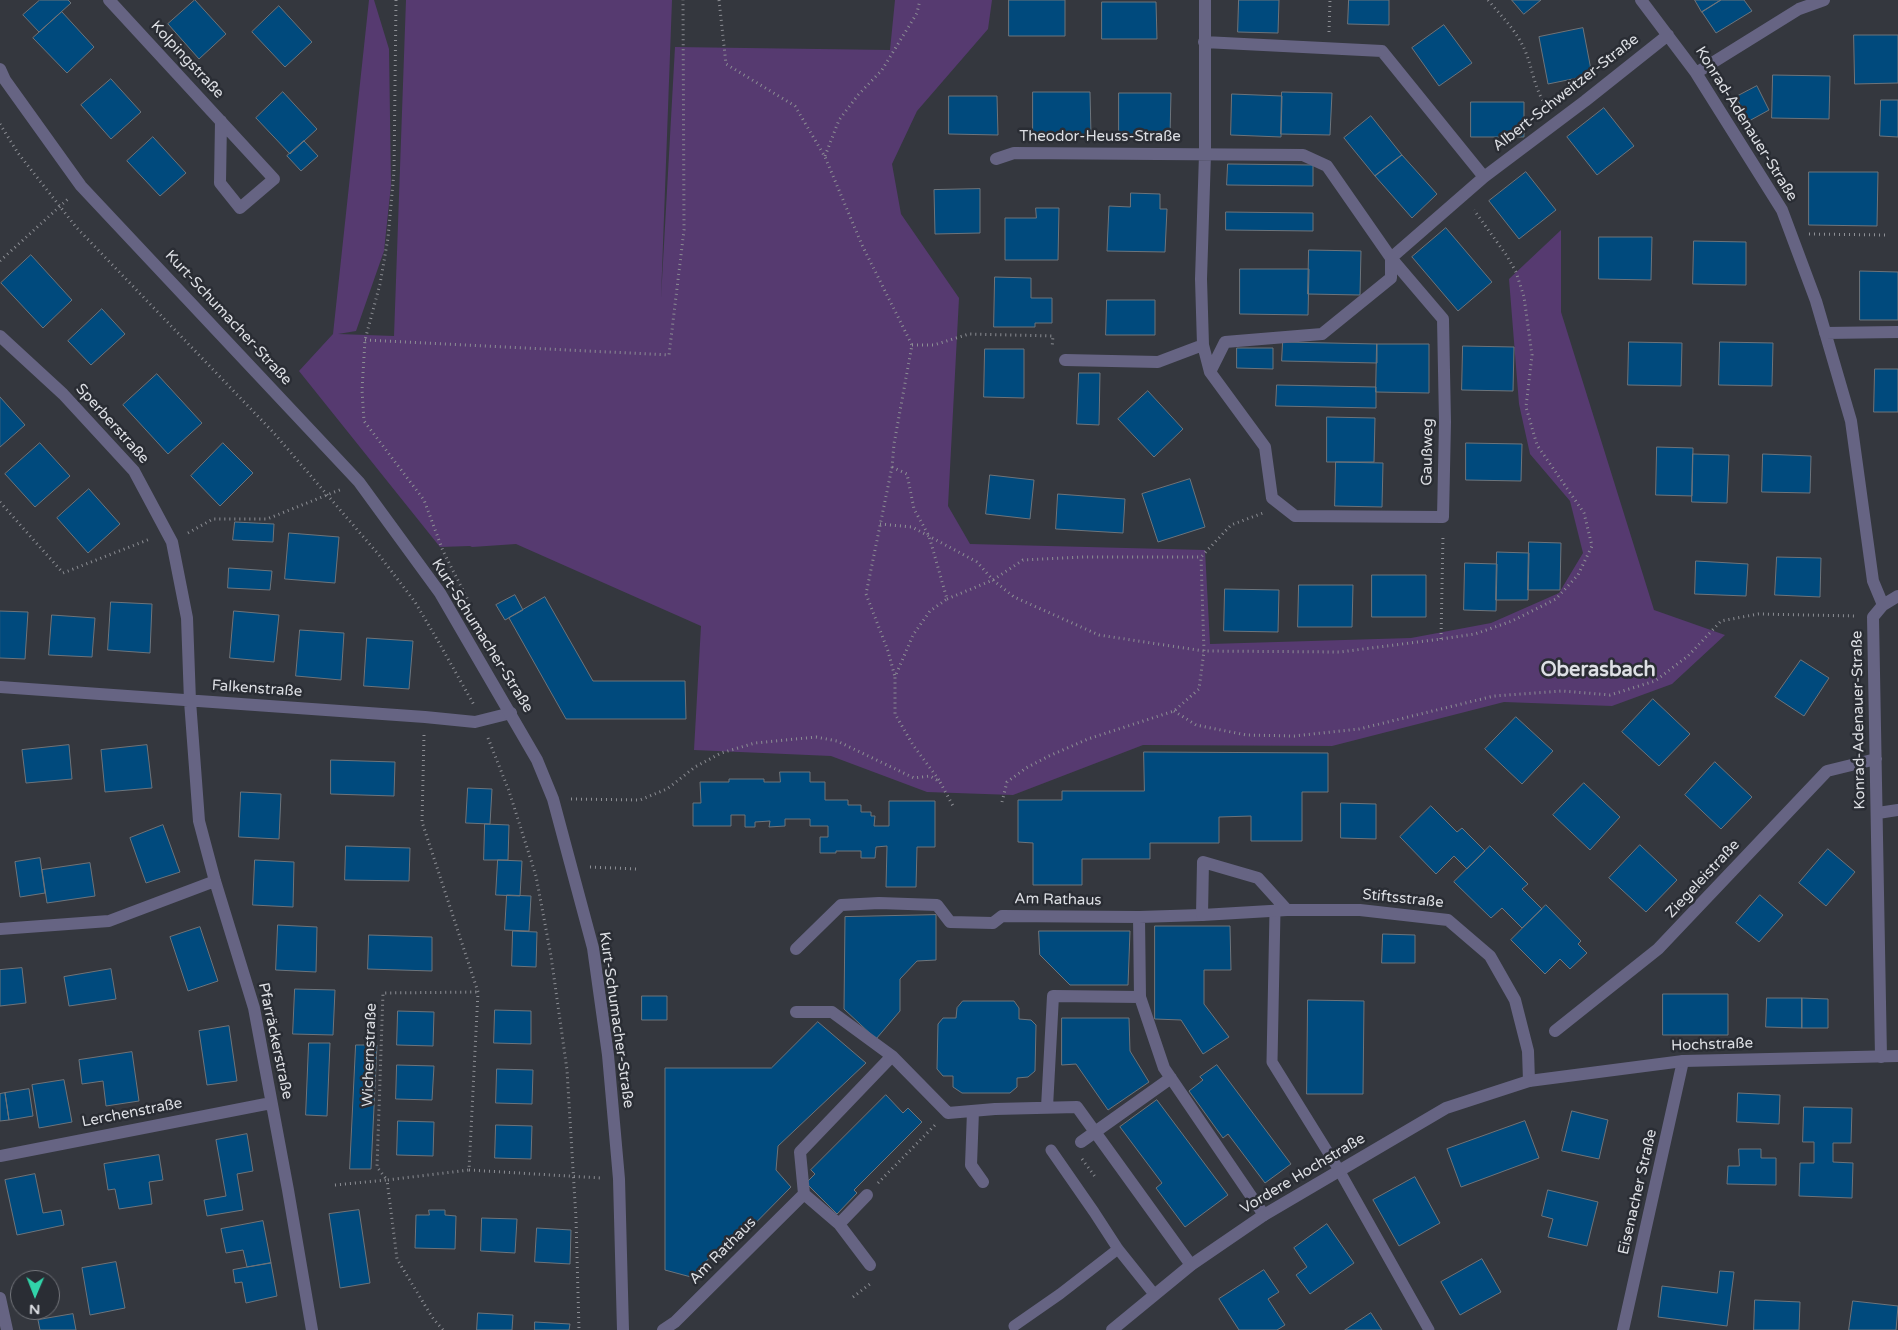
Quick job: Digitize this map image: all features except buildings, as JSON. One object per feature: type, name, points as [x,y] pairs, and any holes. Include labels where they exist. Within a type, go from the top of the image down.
[{"type":"street","name":"Kolpingstraße","points":[[109,0],[274,178],[240,208],[220,183],[221,121]]},
{"type":"street","points":[[1205,0],[1205,154],[1201,280],[1203,345],[1210,372],[1265,447],[1272,498],[1295,516],[1443,517]]},
{"type":"street","name":"Konrad-Adenauer-Straße","points":[[1640,0],[1668,34],[1696,73],[1782,210],[1816,301],[1851,421],[1873,581],[1883,605],[1874,617],[1881,1057]]},
{"type":"street","points":[[1696,73],[1796,4],[1824,0]]},
{"type":"street","name":"Albert-Schweitzer-Straße","points":[[1392,258],[1484,178],[1668,34]]},
{"type":"street","points":[[1204,42],[1382,51],[1484,178]]},
{"type":"street","name":"Kurt-Schumacher-Straße","points":[[0,69],[5,80],[82,186],[359,482],[440,593],[537,760],[553,799],[593,948],[608,1055],[619,1179],[622,1330]]},
{"type":"street","name":"Theodor-Heuss-Straße","points":[[996,159],[1014,153],[1205,154]]},
{"type":"street","points":[[1205,154],[1303,154],[1327,166],[1392,258],[1391,278],[1322,334],[1225,342],[1210,372]]},
{"type":"street","name":"Gaußweg","points":[[1392,258],[1443,319],[1445,422],[1443,517]]},
{"type":"street","points":[[1826,333],[1898,332]]},
{"type":"street","name":"Sperberstraße","points":[[0,336],[63,394],[134,471],[170,537],[187,618],[190,701]]},
{"type":"street","points":[[1065,360],[1158,362],[1203,345]]},
{"type":"street","points":[[1883,605],[1898,596]]},
{"type":"street","name":"Falkenstraße","points":[[0,687],[475,722],[511,714]]},
{"type":"street","name":"Pfarräckerstraße","points":[[190,701],[199,821],[215,882],[254,1008],[312,1330]]},
{"type":"street","name":"Ziegeleistraße","points":[[1555,1031],[1658,949],[1827,771],[1876,759]]},
{"type":"street","points":[[1878,813],[1898,810]]},
{"type":"street","points":[[1202,914],[1203,862],[1258,878],[1281,910]]},
{"type":"street","points":[[0,929],[109,921],[215,882]]},
{"type":"street","name":"Am Rathaus","points":[[796,949],[841,905],[879,902],[936,905],[950,922],[993,923],[1002,916],[1139,917],[1202,914]]},
{"type":"street","name":"Stiftsstraße","points":[[1202,914],[1281,910],[1360,910],[1448,920],[1490,956],[1515,1000],[1528,1051],[1529,1081]]},
{"type":"street","points":[[1139,917],[1140,997],[1164,1068],[1264,1215]]},
{"type":"street","points":[[1047,1107],[1053,996],[1140,997]]},
{"type":"street","points":[[796,1012],[832,1012],[892,1056],[948,1112],[1077,1107],[1191,1265]]},
{"type":"street","points":[[870,1265],[840,1224],[804,1194],[800,1152],[892,1056]]},
{"type":"street","name":"Hochstraße","points":[[1529,1081],[1683,1061],[1898,1056]]},
{"type":"street","name":"Eisenacher Straße","points":[[1623,1330],[1683,1061]]},
{"type":"street","points":[[1081,1142],[1171,1078]]},
{"type":"street","name":"Vordere Hochstraße","points":[[1112,1330],[1191,1265],[1264,1215],[1339,1170],[1446,1108],[1529,1081]]},
{"type":"street","name":"Lerchenstraße","points":[[0,1156],[271,1103]]},
{"type":"street","points":[[973,1110],[971,1165],[983,1182]]},
{"type":"street","name":"Am Rathaus","points":[[663,1330],[675,1322],[804,1194]]},
{"type":"street","points":[[840,1224],[867,1195]]},
{"type":"street","points":[[0,1298],[7,1330]]},
{"type":"lane","points":[[1281,910],[1272,1062],[1339,1170],[1429,1330]]},
{"type":"lane","points":[[1051,1150],[1118,1249],[1154,1294]]},
{"type":"lane","points":[[1014,1326],[1060,1294],[1118,1249]]},
{"type":"path","points":[[396,0],[394,172],[389,229],[380,284],[365,340],[362,390],[364,421],[424,500],[443,552],[452,568]]},
{"type":"path","points":[[365,340],[669,355],[684,230],[683,0]]},
{"type":"path","points":[[719,0],[726,64],[795,106],[825,157],[862,246],[912,345],[894,444],[892,467],[866,594],[888,651],[895,677],[895,714],[913,745],[940,782],[954,806]]},
{"type":"path","points":[[825,157],[839,120],[858,95],[882,70],[918,14],[920,0]]},
{"type":"path","points":[[1328,48],[1330,0]]},
{"type":"path","points":[[1488,0],[1518,37],[1543,102],[1558,121]]},
{"type":"path","points":[[0,124],[18,154],[76,227],[273,432],[379,555],[415,602],[482,720],[509,792],[536,876],[545,920],[567,1070],[577,1228],[579,1330]]},
{"type":"path","points":[[0,261],[82,186]]},
{"type":"path","points":[[1791,234],[1886,235]]},
{"type":"path","points":[[912,345],[934,345],[970,334],[1053,336],[1052,357],[1065,360]]},
{"type":"path","points":[[892,467],[907,474],[914,509],[929,536],[946,600]]},
{"type":"path","points":[[0,502],[63,573],[170,537],[213,518],[267,519],[359,482]]},
{"type":"path","points":[[895,677],[913,634],[930,611],[946,600],[993,580],[1023,560],[1084,557],[1201,557],[1232,525],[1264,513],[1272,498]]},
{"type":"path","points":[[1441,639],[1443,517]]},
{"type":"path","points":[[880,524],[912,527],[977,562],[993,580],[1014,598]]},
{"type":"path","points":[[1002,802],[1007,782],[1049,756],[1088,739],[1174,711],[1199,689],[1204,651],[1201,557]]},
{"type":"path","points":[[1174,711],[1196,725],[1246,735],[1294,736],[1359,729],[1494,696],[1562,692],[1610,695],[1637,687],[1655,681],[1688,656],[1721,620],[1758,614],[1874,617]]},
{"type":"path","points":[[425,717],[422,822],[478,992],[469,1170]]},
{"type":"path","points":[[553,799],[640,800],[667,789],[694,767],[721,753],[755,743],[816,737],[837,741],[914,778],[930,776],[940,782]]},
{"type":"path","points":[[571,866],[637,869]]},
{"type":"path","name":"Wichernstraße","points":[[443,1330],[432,1317],[396,1259],[387,1180],[377,1167],[383,992],[478,992]]},
{"type":"path","points":[[867,1195],[948,1112]]},
{"type":"path","points":[[1082,1159],[1096,1178]]},
{"type":"path","points":[[335,1185],[469,1170],[619,1179]]},
{"type":"path","points":[[853,1297],[870,1284]]},
{"type":"shaded area","points":[[369,0],[374,0],[389,49],[391,185],[384,251],[356,331],[338,334],[394,336],[406,0],[672,0],[661,298],[675,47],[890,50],[895,0],[992,0],[988,29],[917,111],[892,164],[901,214],[959,298],[948,506],[970,544],[1205,550],[1210,644],[1411,638],[1491,623],[1559,593],[1583,553],[1570,501],[1530,454],[1519,404],[1509,279],[1561,230],[1561,312],[1654,610],[1725,635],[1672,684],[1612,706],[1504,702],[1332,746],[1143,745],[1013,795],[927,792],[831,756],[694,750],[701,626],[516,544],[440,547],[299,371],[333,334]]},
{"type":"district","name":"Oberasbach","points":[[1598,671]]}]
